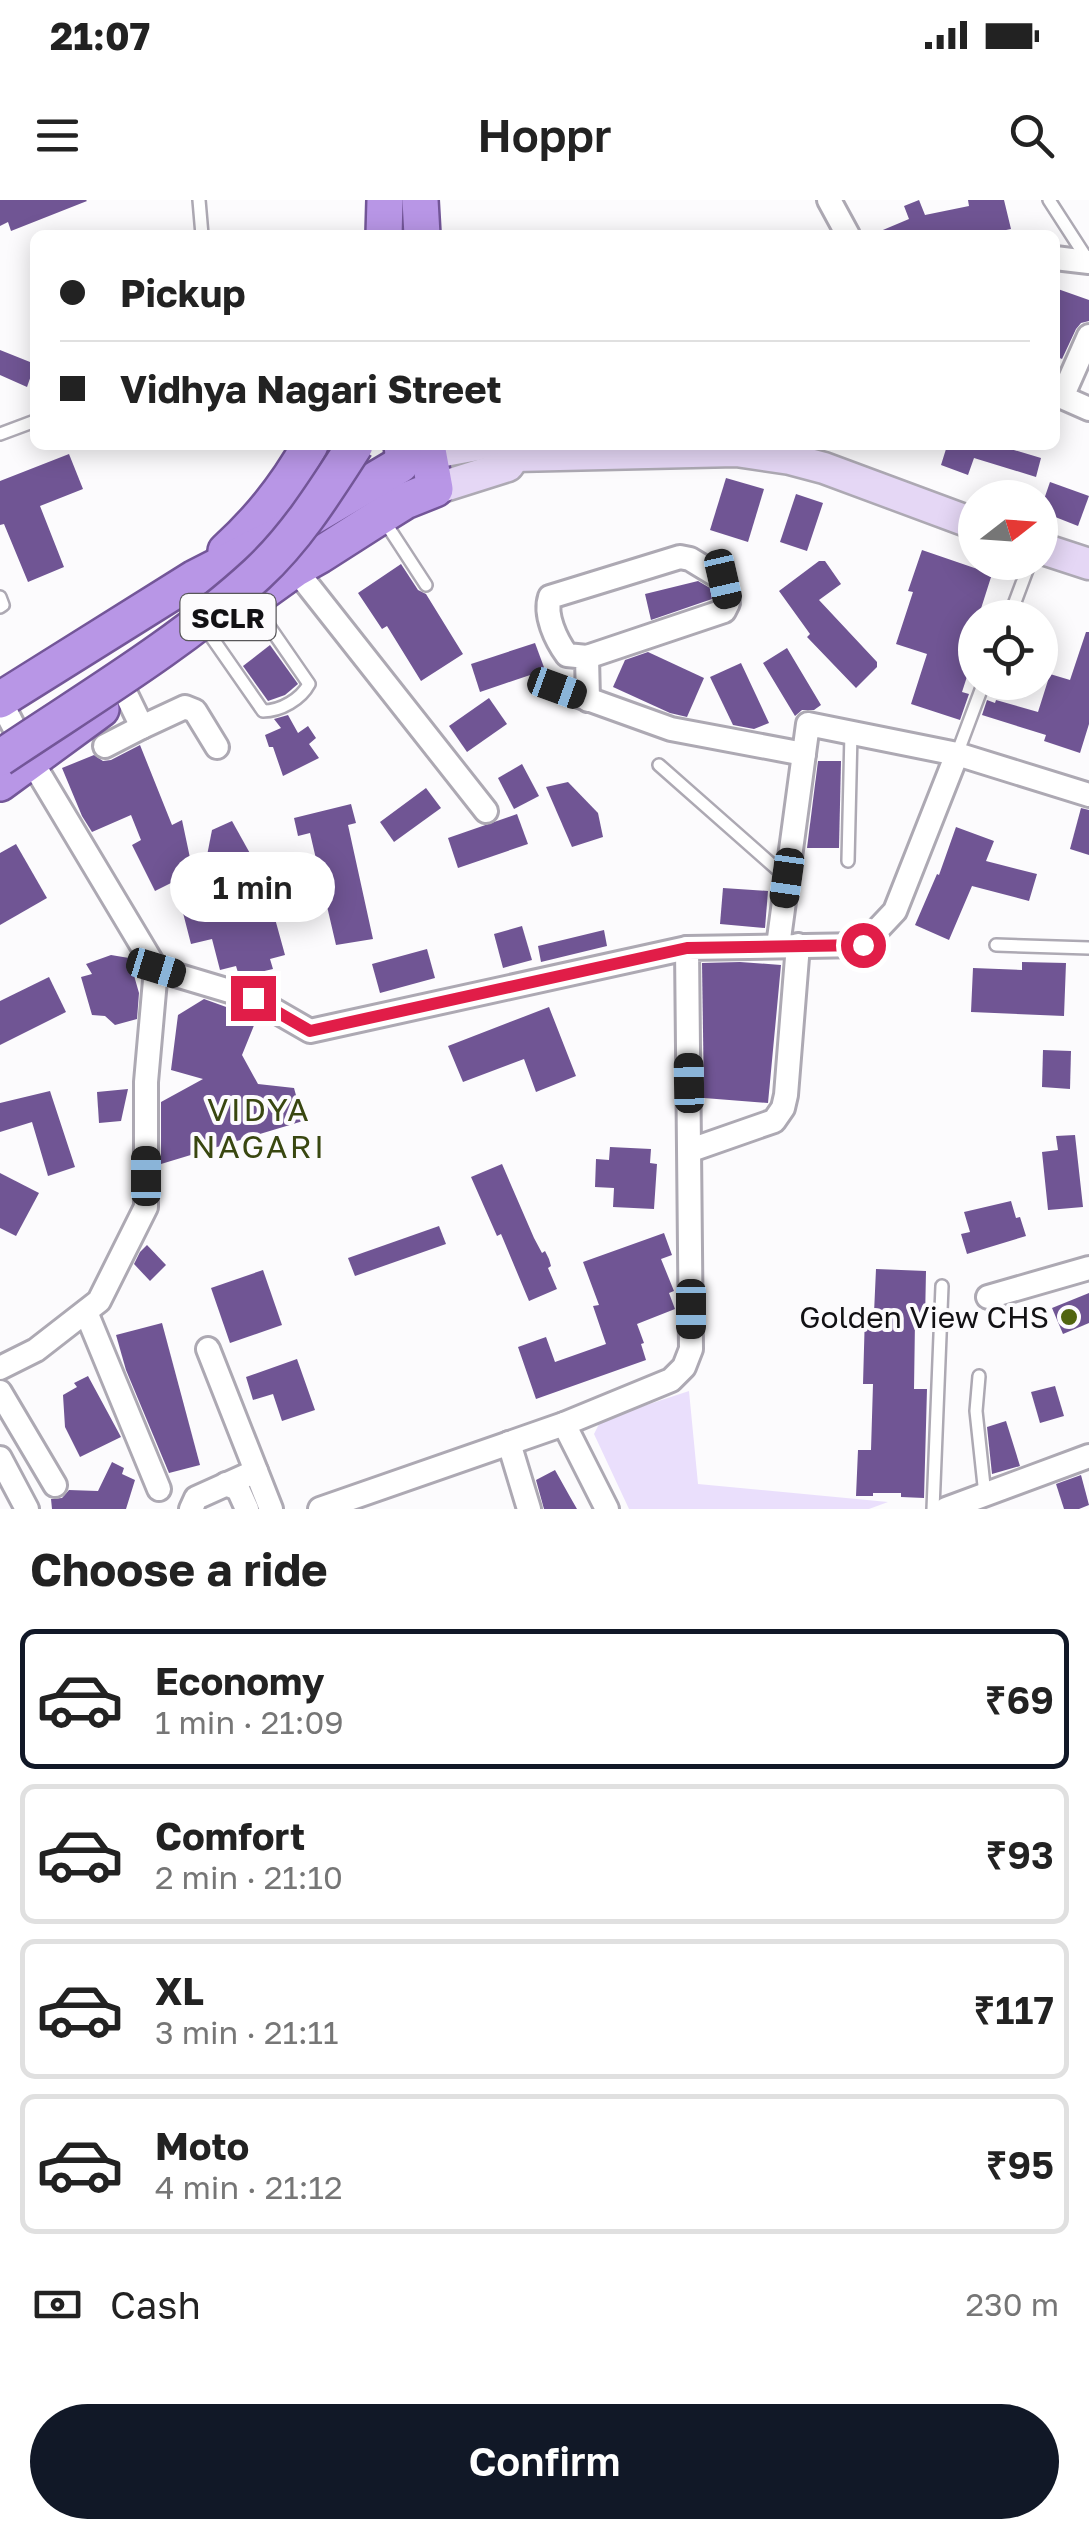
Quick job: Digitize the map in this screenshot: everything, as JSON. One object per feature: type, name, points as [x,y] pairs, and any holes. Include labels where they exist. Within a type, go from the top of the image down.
[{"type":"highway","points":[[363,230],[364,200]]},
{"type":"highway","points":[[384,230],[385,200]]},
{"type":"highway","points":[[407,230],[408,200]]},
{"type":"highway","points":[[420,200],[422,230]]},
{"type":"highway","points":[[195,578],[250,529],[307,450]]},
{"type":"highway","points":[[0,730],[167,617],[242,556],[294,496],[325,450]]},
{"type":"highway","points":[[16,759],[258,573],[313,510],[352,450]]},
{"type":"highway","points":[[406,451],[407,502]]},
{"type":"highway","name":"SCLR","points":[[0,700],[195,578],[294,527],[406,451]]},
{"type":"highway","name":"SCLR","points":[[0,783],[16,759],[125,692],[294,569],[407,502]]},
{"type":"main road","points":[[407,502],[508,466],[518,450],[736,451],[824,468],[958,518]]},
{"type":"main road","points":[[1058,554],[1089,564]]},
{"type":"street","points":[[829,200],[845,230]]},
{"type":"street","points":[[1060,259],[1089,262]]},
{"type":"street","points":[[1060,391],[1089,336]]},
{"type":"street","points":[[1060,396],[1089,410]]},
{"type":"street","points":[[680,556],[723,579],[728,602],[724,611],[587,657],[567,655],[559,644],[547,607],[550,598],[680,556]]},
{"type":"street","points":[[294,569],[486,811]]},
{"type":"street","points":[[587,657],[588,700]]},
{"type":"street","points":[[557,688],[672,730],[804,754]]},
{"type":"street","points":[[125,692],[142,727]]},
{"type":"street","points":[[0,700],[16,759],[156,968],[146,1082],[146,1207],[99,1301],[36,1350],[0,1368]]},
{"type":"street","points":[[105,746],[185,707],[196,710],[217,748]]},
{"type":"street","points":[[690,1150],[774,1121],[783,1108],[787,878],[808,724],[957,754],[1089,794]]},
{"type":"street","points":[[156,968],[253,998],[310,1031],[687,948],[863,945],[895,911],[957,754]]},
{"type":"street","points":[[328,1507],[564,1424],[671,1380],[684,1367],[691,1348],[687,948]]},
{"type":"street","points":[[988,1297],[1089,1268]]},
{"type":"street","points":[[86,1312],[159,1489]]},
{"type":"street","points":[[208,1349],[270,1509]]},
{"type":"street","points":[[0,1392],[54,1485]]},
{"type":"street","points":[[564,1424],[607,1509]]},
{"type":"street","points":[[509,1443],[529,1509]]},
{"type":"street","points":[[946,1509],[1089,1456]]},
{"type":"street","points":[[0,1458],[28,1509]]},
{"type":"street","points":[[192,1509],[196,1498],[256,1470]]},
{"type":"street","points":[[226,1484],[238,1489],[247,1509]]},
{"type":"lane","points":[[200,200],[202,230]]},
{"type":"lane","points":[[1049,200],[1089,262]]},
{"type":"lane","points":[[0,434],[30,423]]},
{"type":"lane","points":[[407,502],[426,584]]},
{"type":"lane","points":[[0,597],[0,606]]},
{"type":"lane","points":[[208,632],[264,711],[284,706],[306,691],[309,684],[252,600]]},
{"type":"lane","points":[[957,754],[977,700]]},
{"type":"lane","points":[[848,861],[852,733]]},
{"type":"lane","points":[[659,765],[787,878]]},
{"type":"lane","points":[[996,946],[1089,948]]},
{"type":"lane","points":[[934,1509],[942,1286]]},
{"type":"lane","points":[[979,1376],[976,1403],[985,1495]]},
{"type":"shaded area","points":[[689,1391],[698,1484],[888,1502],[869,1509],[629,1509],[594,1434],[601,1420]]},
{"type":"building","points":[[0,200],[87,201],[11,231],[8,222],[0,226]]},
{"type":"building","points":[[919,200],[925,215],[969,206],[968,200],[1004,200],[1011,229],[883,230],[909,219],[904,206]]},
{"type":"building","points":[[1060,290],[1089,300],[1089,321],[1076,329],[1062,359]]},
{"type":"building","points":[[0,350],[30,362],[27,387],[0,375]]},
{"type":"building","points":[[946,450],[1014,450],[1041,458],[1036,477],[974,458],[968,475],[941,465]]},
{"type":"building","points":[[69,454],[83,489],[40,506],[64,567],[28,582],[4,524],[0,525],[0,481]]},
{"type":"building","points":[[726,478],[764,489],[748,542],[710,530]]},
{"type":"building","points":[[1058,485],[1089,496],[1078,526],[1058,518]]},
{"type":"building","points":[[796,494],[823,503],[807,551],[780,542]]},
{"type":"building","points":[[922,550],[958,562],[958,580],[990,580],[984,600],[958,600],[958,700],[967,700],[960,720],[911,704],[927,654],[896,644],[913,592],[908,591]]},
{"type":"building","points":[[819,561],[825,561],[841,584],[819,600],[877,662],[877,667],[856,688],[807,637],[810,634],[779,591]]},
{"type":"building","points":[[401,564],[418,590],[426,594],[463,654],[421,681],[387,626],[382,629],[358,593]]},
{"type":"building","points":[[698,581],[710,588],[712,599],[651,620],[645,594]]},
{"type":"building","points":[[1089,632],[1089,724],[1080,753],[1044,741],[1046,735],[982,715],[987,700],[1038,712],[1042,700],[1058,700],[1058,676],[1070,680]]},
{"type":"building","points":[[535,643],[545,670],[480,692],[471,664]]},
{"type":"building","points":[[270,645],[298,684],[285,695],[268,701],[243,666]]},
{"type":"building","points":[[787,648],[821,705],[795,716],[763,663]]},
{"type":"building","points":[[648,652],[704,678],[687,717],[613,687],[625,660]]},
{"type":"building","points":[[741,663],[769,723],[754,729],[733,725],[710,677]]},
{"type":"building","points":[[489,698],[507,724],[467,752],[449,726]]},
{"type":"building","points":[[288,715],[298,733],[308,726],[316,738],[309,744],[319,758],[283,776],[265,735],[281,728],[274,719]]},
{"type":"building","points":[[140,745],[172,825],[182,820],[193,872],[155,891],[132,845],[141,840],[131,815],[92,832],[62,768],[94,755],[103,761],[111,760]]},
{"type":"building","points":[[818,761],[841,761],[839,848],[807,848]]},
{"type":"building","points":[[522,764],[539,796],[514,809],[498,778]]},
{"type":"building","points":[[568,782],[598,813],[603,837],[572,847],[546,787]]},
{"type":"building","points":[[426,788],[441,808],[394,842],[380,822]]},
{"type":"building","points":[[351,804],[356,823],[348,825],[373,939],[336,945],[310,833],[298,836],[294,818]]},
{"type":"building","points":[[1081,808],[1089,810],[1089,855],[1070,849]]},
{"type":"building","points":[[517,814],[528,844],[458,868],[448,838]]},
{"type":"building","points":[[232,821],[252,857],[202,881],[212,830]]},
{"type":"building","points":[[956,827],[994,841],[986,861],[1037,874],[1029,901],[972,886],[949,940],[915,925]]},
{"type":"building","points":[[16,844],[47,898],[0,925],[0,853]]},
{"type":"building","points":[[266,886],[285,955],[270,959],[273,969],[256,973],[239,976],[236,966],[220,970],[212,939],[191,944],[182,909]]},
{"type":"building","points":[[723,888],[768,891],[765,928],[720,924]]},
{"type":"building","points":[[522,926],[532,960],[503,968],[494,934]]},
{"type":"building","points":[[604,930],[607,946],[541,962],[538,946]]},
{"type":"building","points":[[427,949],[435,978],[380,993],[372,964]]},
{"type":"building","points":[[111,955],[129,958],[139,993],[137,1019],[115,1025],[105,1016],[92,1015],[81,977],[92,974],[86,964]]},
{"type":"building","points":[[1022,962],[1066,963],[1064,1016],[971,1012],[973,968],[1022,970]]},
{"type":"building","points":[[702,963],[781,965],[768,1103],[704,1098]]},
{"type":"building","points":[[49,977],[66,1012],[0,1045],[0,1001]]},
{"type":"building","points":[[204,999],[257,1018],[242,1055],[258,1084],[294,1088],[303,1121],[161,1164],[161,1102],[203,1079],[171,1070],[178,1015]]},
{"type":"building","points":[[549,1007],[576,1076],[536,1092],[524,1059],[463,1082],[448,1046]]},
{"type":"building","points":[[1043,1050],[1071,1051],[1070,1089],[1042,1087]]},
{"type":"building","points":[[128,1089],[121,1121],[99,1123],[97,1092]]},
{"type":"building","points":[[50,1091],[75,1167],[48,1176],[32,1122],[0,1132],[0,1103]]},
{"type":"building","points":[[1075,1135],[1083,1207],[1048,1210],[1042,1152],[1058,1150],[1056,1136]]},
{"type":"building","points":[[610,1147],[651,1149],[650,1163],[657,1164],[654,1209],[613,1207],[614,1188],[595,1187],[596,1159],[609,1160]]},
{"type":"building","points":[[502,1164],[534,1238],[549,1259],[548,1268],[557,1289],[529,1301],[501,1234],[497,1236],[471,1177]]},
{"type":"building","points":[[0,1173],[39,1193],[16,1236],[0,1228]]},
{"type":"building","points":[[1011,1201],[1026,1236],[967,1254],[961,1234],[970,1232],[964,1212]]},
{"type":"building","points":[[439,1226],[446,1244],[355,1276],[348,1258]]},
{"type":"building","points":[[664,1233],[672,1255],[661,1259],[674,1291],[669,1293],[675,1309],[637,1324],[646,1360],[536,1399],[518,1347],[546,1337],[555,1362],[606,1344],[593,1306],[599,1305],[583,1262]]},
{"type":"building","points":[[147,1245],[166,1265],[150,1281],[134,1264]]},
{"type":"building","points":[[876,1269],[926,1271],[925,1321],[915,1321],[914,1389],[927,1389],[924,1498],[901,1497],[901,1493],[856,1496],[858,1450],[871,1450],[873,1384],[863,1384],[865,1313],[874,1313]]},
{"type":"building","points":[[263,1270],[282,1325],[230,1343],[211,1288]]},
{"type":"building","name":"Golden View CHS","points":[[1089,1293],[1089,1323],[1063,1334],[1052,1308]]},
{"type":"building","points":[[162,1323],[200,1465],[169,1473],[126,1370],[116,1335]]},
{"type":"building","points":[[297,1359],[315,1410],[282,1421],[273,1394],[253,1400],[246,1377]]},
{"type":"building","points":[[88,1376],[121,1437],[80,1457],[65,1427],[63,1395]]},
{"type":"building","points":[[1055,1386],[1064,1416],[1040,1423],[1031,1392]]},
{"type":"building","points":[[1006,1421],[1020,1466],[992,1474],[987,1427]]},
{"type":"building","points":[[112,1462],[124,1468],[122,1474],[135,1480],[126,1509],[52,1509],[51,1499],[62,1498],[69,1490],[98,1491]]},
{"type":"building","points":[[555,1470],[577,1509],[544,1509],[536,1480]]},
{"type":"building","points":[[1081,1475],[1089,1505],[1064,1509],[1056,1484]]},
{"type":"place","name":"Golden View CHS","points":[[1069,1317]]},
{"type":"district","name":"VIDYA NAGARI","points":[[259,1128]]},
{"type":"route","points":[[253,998],[310,1031],[687,948],[863,945]]}]
